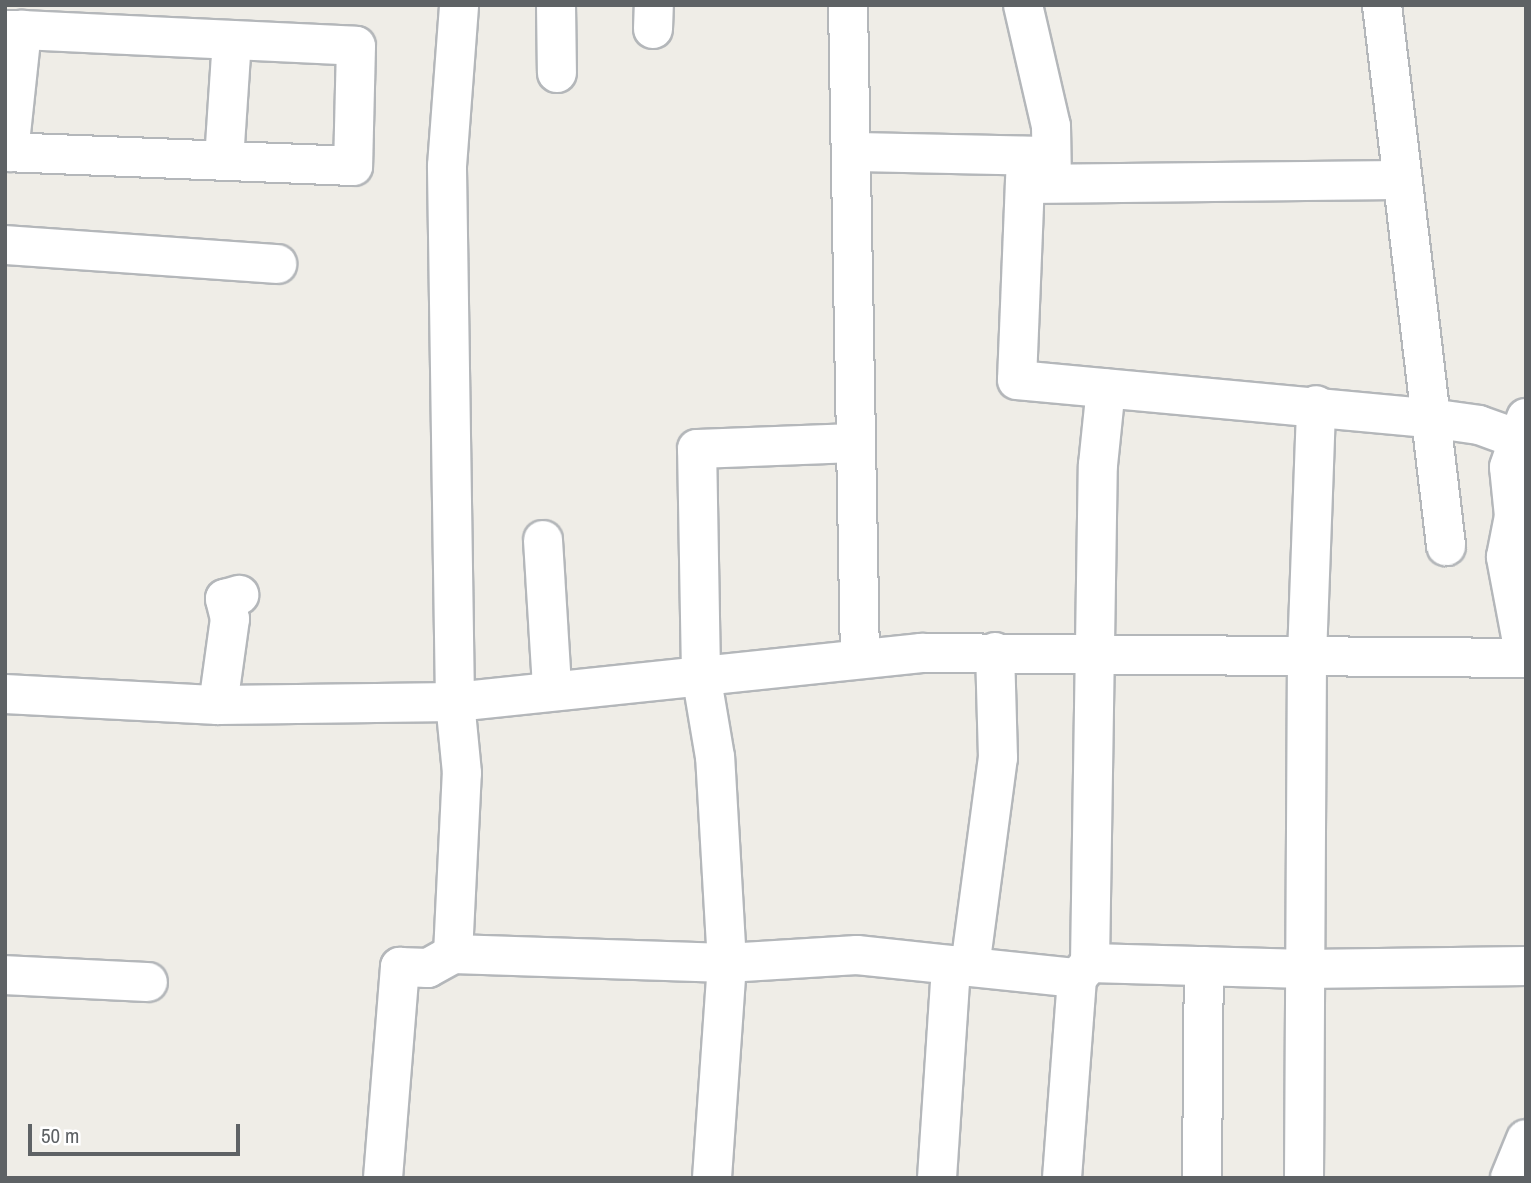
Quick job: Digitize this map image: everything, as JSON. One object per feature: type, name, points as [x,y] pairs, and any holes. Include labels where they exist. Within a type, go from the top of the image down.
[{"type":"street","points":[[453,954],[462,773],[456,702],[447,166],[459,5]]},
{"type":"street","points":[[556,5],[557,73]]},
{"type":"street","points":[[848,5],[853,152],[860,659]]},
{"type":"street","points":[[5,694],[218,705],[456,702],[552,689],[860,659],[995,652],[1525,658],[1506,557],[1514,516],[1509,467],[1523,433],[1430,418],[1316,405],[1017,380],[1039,171],[1051,126],[1023,5]]},
{"type":"street","points":[[1382,5],[1446,546]]},
{"type":"street","points":[[14,30],[232,40],[356,46],[353,166],[9,152],[14,30]]},
{"type":"street","points":[[224,160],[232,40]]},
{"type":"street","points":[[853,152],[1039,171],[1402,180]]},
{"type":"street","points":[[5,245],[277,264]]},
{"type":"street","points":[[1062,1178],[1084,971],[1096,653],[1098,465],[1106,388]]},
{"type":"street","points":[[1304,1178],[1307,656],[1316,405]]},
{"type":"street","points":[[712,1178],[727,963],[715,757],[701,674],[697,449],[855,443]]},
{"type":"street","points":[[543,540],[552,689]]},
{"type":"street","points":[[218,705],[233,592]]},
{"type":"street","points":[[937,1178],[961,966],[998,758],[995,652]]},
{"type":"street","points":[[383,1178],[400,967],[428,968],[453,954],[727,963],[857,956],[961,966],[1084,971],[1204,966],[1305,969],[1526,966]]},
{"type":"street","points":[[1202,1178],[1204,966]]},
{"type":"street","points":[[5,975],[148,982]]},
{"type":"street","points":[[1510,1178],[1526,1139]]}]
